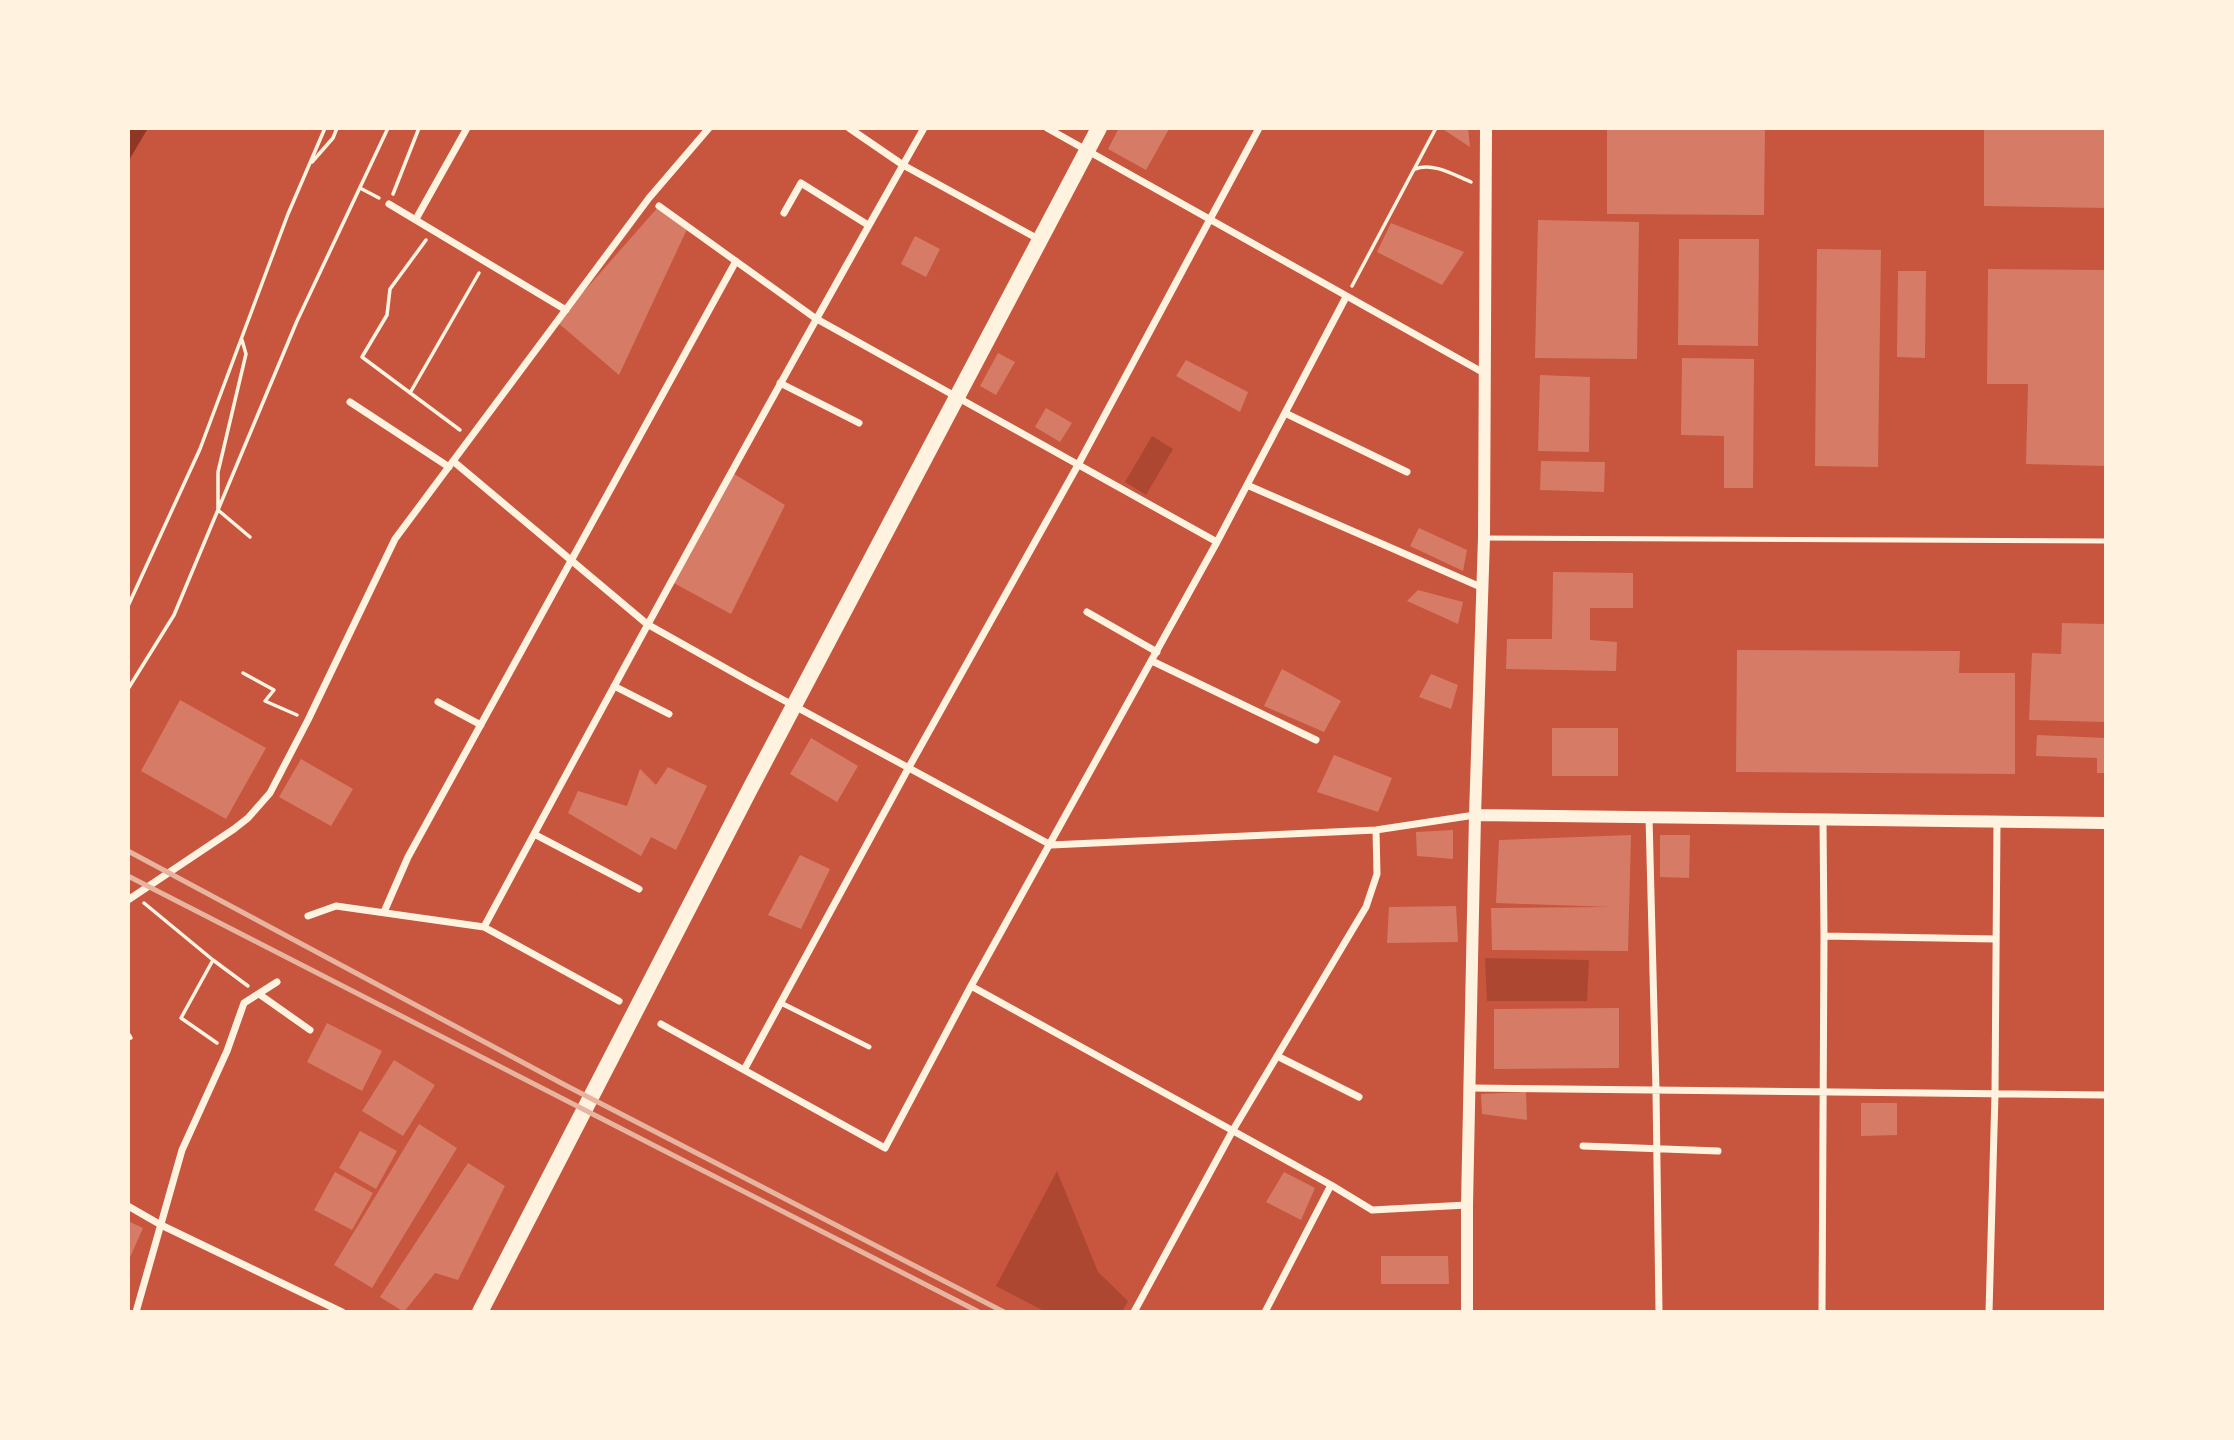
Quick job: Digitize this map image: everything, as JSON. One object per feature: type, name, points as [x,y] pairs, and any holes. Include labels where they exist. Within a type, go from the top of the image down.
[{"type":"main road","points":[[480,1312],[794,705],[1099,128]]},
{"type":"street","points":[[416,219],[467,128]]},
{"type":"street","points":[[131,898],[248,818],[270,793],[395,539],[649,198],[709,128]]},
{"type":"street","points":[[849,128],[903,165],[1040,240]]},
{"type":"street","points":[[484,927],[647,624],[924,128]]},
{"type":"street","points":[[1047,128],[1485,373]]},
{"type":"street","points":[[744,1070],[1078,465],[1259,128]]},
{"type":"street","points":[[1467,1312],[1475,815],[1484,538],[1486,128]]},
{"type":"street","points":[[784,213],[802,183],[868,225]]},
{"type":"street","points":[[389,204],[566,310]]},
{"type":"street","points":[[659,206],[816,318],[1217,542]]},
{"type":"street","points":[[384,912],[408,857],[737,261]]},
{"type":"street","points":[[661,1024],[885,1147],[1217,542],[1346,297]]},
{"type":"street","points":[[780,383],[859,423]]},
{"type":"street","points":[[350,402],[451,464],[647,624],[1051,845],[1376,830],[1475,815],[2106,823]]},
{"type":"street","points":[[1285,413],[1407,472]]},
{"type":"street","points":[[1247,485],[1483,588]]},
{"type":"street","points":[[1087,612],[1157,652]]},
{"type":"street","points":[[1152,661],[1316,740]]},
{"type":"street","points":[[614,685],[669,714]]},
{"type":"street","points":[[438,702],[481,725]]},
{"type":"street","points":[[1650,817],[1659,1312]]},
{"type":"street","points":[[1822,1312],[1823,820]]},
{"type":"street","points":[[1989,1312],[1995,1094],[1997,822]]},
{"type":"street","points":[[1134,1312],[1233,1130],[1366,907],[1377,874],[1376,830]]},
{"type":"street","points":[[534,834],[639,889]]},
{"type":"street","points":[[308,916],[336,906],[484,927],[619,1001]]},
{"type":"street","points":[[1824,936],[1995,939]]},
{"type":"street","points":[[136,1312],[182,1150],[227,1051],[244,1003],[277,982]]},
{"type":"street","points":[[971,986],[1372,1210],[1467,1205]]},
{"type":"street","points":[[259,994],[310,1030]]},
{"type":"street","points":[[1278,1056],[1359,1097]]},
{"type":"street","points":[[1470,1088],[2106,1095]]},
{"type":"street","points":[[1583,1146],[1718,1151]]},
{"type":"street","points":[[1265,1312],[1331,1185]]},
{"type":"street","points":[[128,1206],[161,1225],[342,1312]]},
{"type":"lane","points":[[1484,538],[2106,541]]},
{"type":"lane","points":[[781,1003],[869,1047]]},
{"type":"path","points":[[128,606],[200,449],[288,214],[325,128]]},
{"type":"path","points":[[308,166],[333,138],[337,128]]},
{"type":"path","points":[[128,689],[174,615],[297,321],[388,128]]},
{"type":"path","points":[[360,188],[389,204],[419,128]]},
{"type":"path","points":[[1346,297],[1436,128]]},
{"type":"path","points":[[1414,170],[1424,166],[1433,167],[1486,188]]},
{"type":"path","points":[[433,230],[390,289],[387,315],[362,357],[471,438]]},
{"type":"path","points":[[410,393],[486,262]]},
{"type":"path","points":[[241,338],[246,354],[218,472],[218,510],[250,537]]},
{"type":"path","points":[[243,673],[274,690],[265,701],[308,720]]},
{"type":"path","points":[[131,898],[259,994]]},
{"type":"path","points":[[213,960],[181,1018],[227,1051]]},
{"type":"shaded area","points":[[128,128],[148,128],[128,162]]},
{"type":"shaded area","points":[[1152,436],[1173,449],[1146,495],[1125,482]]},
{"type":"shaded area","points":[[1485,958],[1589,960],[1587,1001],[1487,1001]]},
{"type":"shaded area","points":[[1057,1171],[1098,1272],[1128,1301],[1122,1312],[1046,1312],[996,1286]]},
{"type":"building","points":[[1119,128],[1169,129],[1146,170],[1108,149]]},
{"type":"building","points":[[1441,128],[1468,128],[1470,147]]},
{"type":"building","points":[[1607,128],[1765,128],[1764,215],[1607,214]]},
{"type":"building","points":[[1984,128],[2106,128],[2106,208],[1984,206]]},
{"type":"building","points":[[659,206],[688,227],[619,375],[557,322]]},
{"type":"building","points":[[1538,220],[1639,222],[1637,359],[1535,358]]},
{"type":"building","points":[[1391,223],[1464,252],[1442,285],[1377,252]]},
{"type":"building","points":[[915,236],[940,249],[926,277],[901,264]]},
{"type":"building","points":[[1679,239],[1759,239],[1758,346],[1678,345]]},
{"type":"building","points":[[1817,249],[1881,250],[1878,467],[1815,466]]},
{"type":"building","points":[[1988,269],[2106,270],[2106,466],[2026,464],[2028,384],[1987,384]]},
{"type":"building","points":[[1898,271],[1926,271],[1925,358],[1897,357]]},
{"type":"building","points":[[998,353],[1015,362],[996,395],[980,386]]},
{"type":"building","points":[[1682,358],[1754,359],[1753,488],[1724,488],[1724,436],[1681,435]]},
{"type":"building","points":[[1186,360],[1248,392],[1240,412],[1176,376]]},
{"type":"building","points":[[1540,375],[1590,377],[1589,452],[1538,451]]},
{"type":"building","points":[[1046,408],[1072,423],[1060,442],[1035,427]]},
{"type":"building","points":[[1541,461],[1605,462],[1604,492],[1540,490]]},
{"type":"building","points":[[731,472],[785,505],[731,614],[670,581]]},
{"type":"building","points":[[1419,528],[1467,550],[1463,571],[1410,546]]},
{"type":"building","points":[[1553,572],[1633,573],[1633,608],[1590,608],[1590,640],[1617,642],[1616,671],[1506,669],[1507,639],[1552,639]]},
{"type":"building","points":[[1418,590],[1463,602],[1458,624],[1407,601]]},
{"type":"building","points":[[2062,623],[2106,624],[2106,722],[2029,720],[2032,653],[2061,654]]},
{"type":"building","points":[[1737,650],[1960,651],[1959,673],[2015,673],[2015,774],[1736,772]]},
{"type":"building","points":[[1282,669],[1341,701],[1324,732],[1264,706]]},
{"type":"building","points":[[1431,674],[1458,685],[1451,709],[1419,697]]},
{"type":"building","points":[[180,700],[266,748],[226,819],[141,771]]},
{"type":"building","points":[[1552,728],[1618,728],[1618,776],[1552,776]]},
{"type":"building","points":[[2037,735],[2106,738],[2106,773],[2097,773],[2097,758],[2036,756]]},
{"type":"building","points":[[811,738],[858,766],[837,802],[790,774]]},
{"type":"building","points":[[1334,755],[1392,778],[1378,812],[1317,792]]},
{"type":"building","points":[[301,759],[353,789],[331,826],[279,797]]},
{"type":"building","points":[[668,767],[707,786],[676,850],[651,837],[641,856],[568,813],[578,791],[627,806],[640,769],[656,785]]},
{"type":"building","points":[[1453,830],[1453,859],[1417,856],[1416,832]]},
{"type":"building","points":[[1631,835],[1628,951],[1492,950],[1491,908],[1611,907],[1496,903],[1499,840]]},
{"type":"building","points":[[1660,835],[1690,835],[1689,878],[1660,877]]},
{"type":"building","points":[[800,855],[830,869],[801,929],[768,915]]},
{"type":"building","points":[[1456,906],[1458,942],[1387,943],[1389,907]]},
{"type":"building","points":[[1619,1008],[1619,1068],[1494,1069],[1494,1009]]},
{"type":"building","points":[[327,1023],[382,1051],[362,1091],[307,1062]]},
{"type":"building","points":[[394,1060],[435,1085],[403,1136],[362,1111]]},
{"type":"building","points":[[1526,1092],[1527,1120],[1482,1114],[1481,1094]]},
{"type":"building","points":[[1861,1103],[1897,1103],[1897,1135],[1861,1136]]},
{"type":"building","points":[[419,1124],[457,1148],[372,1288],[334,1265]]},
{"type":"building","points":[[360,1131],[397,1151],[376,1189],[339,1168]]},
{"type":"building","points":[[468,1163],[505,1186],[458,1280],[435,1273],[404,1312],[380,1297]]},
{"type":"building","points":[[335,1172],[373,1193],[352,1230],[314,1210]]},
{"type":"building","points":[[1284,1172],[1315,1188],[1301,1220],[1266,1202]]},
{"type":"building","points":[[128,1221],[143,1228],[128,1262]]},
{"type":"building","points":[[1381,1256],[1448,1256],[1449,1284],[1381,1284]]},
{"type":"railway","points":[[128,851],[563,1084],[1004,1312]]},
{"type":"railway","points":[[128,876],[979,1312]]}]
